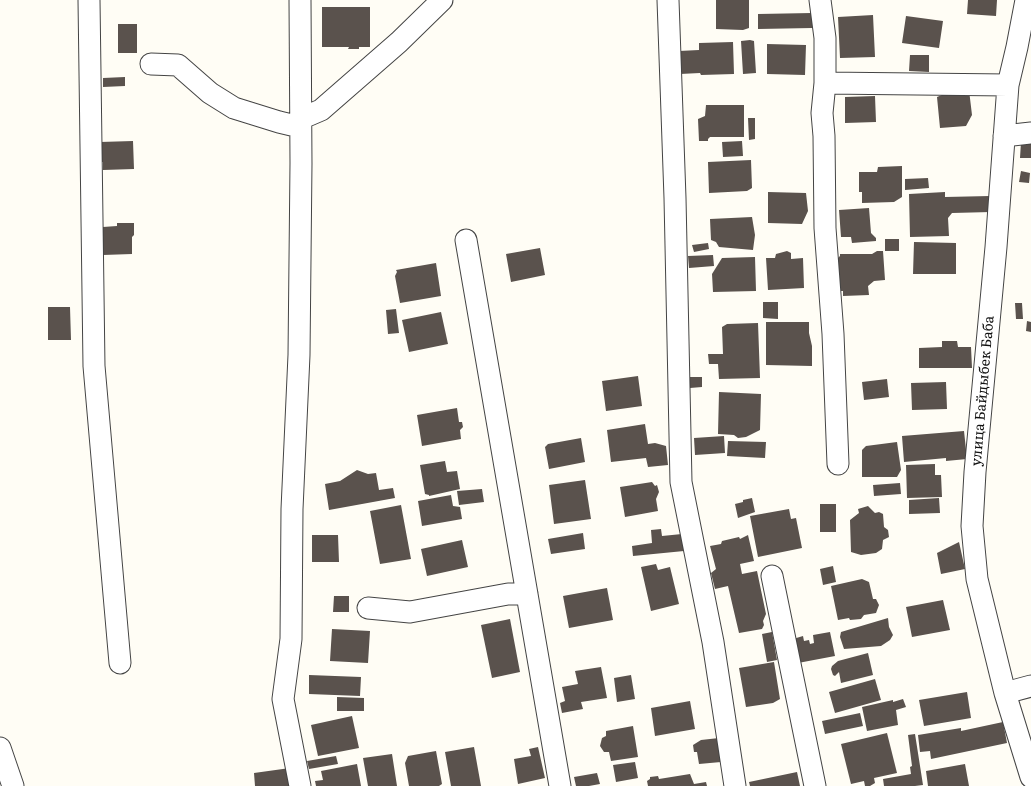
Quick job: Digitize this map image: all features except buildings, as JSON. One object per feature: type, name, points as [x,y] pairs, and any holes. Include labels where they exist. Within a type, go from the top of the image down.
[{"type":"street","points":[[89,0],[94,366],[120,663]]},
{"type":"street","points":[[300,0],[299,355],[292,509],[291,639],[283,699],[300,786]]},
{"type":"street","points":[[151,64],[178,65],[210,93],[234,108],[279,122],[300,123],[321,110],[399,42],[442,0]]},
{"type":"street","points":[[668,0],[675,198],[681,482],[713,642],[735,786]]},
{"type":"street","points":[[820,0],[825,38],[825,83],[822,113],[824,136],[825,228],[833,334],[838,464]]},
{"type":"street","name":"улица Байдыбек Баба","points":[[1026,0],[1008,85],[996,247],[975,472],[972,526],[977,578],[1005,693],[1031,778]]},
{"type":"street","points":[[825,83],[1008,85]]},
{"type":"street","points":[[1004,136],[1031,133]]},
{"type":"street","points":[[466,240],[560,786]]},
{"type":"street","points":[[772,576],[815,786]]},
{"type":"street","points":[[368,608],[410,612],[508,594],[527,594]]},
{"type":"street","points":[[1005,693],[1031,686]]},
{"type":"street","points":[[0,748],[13,786]]}]
